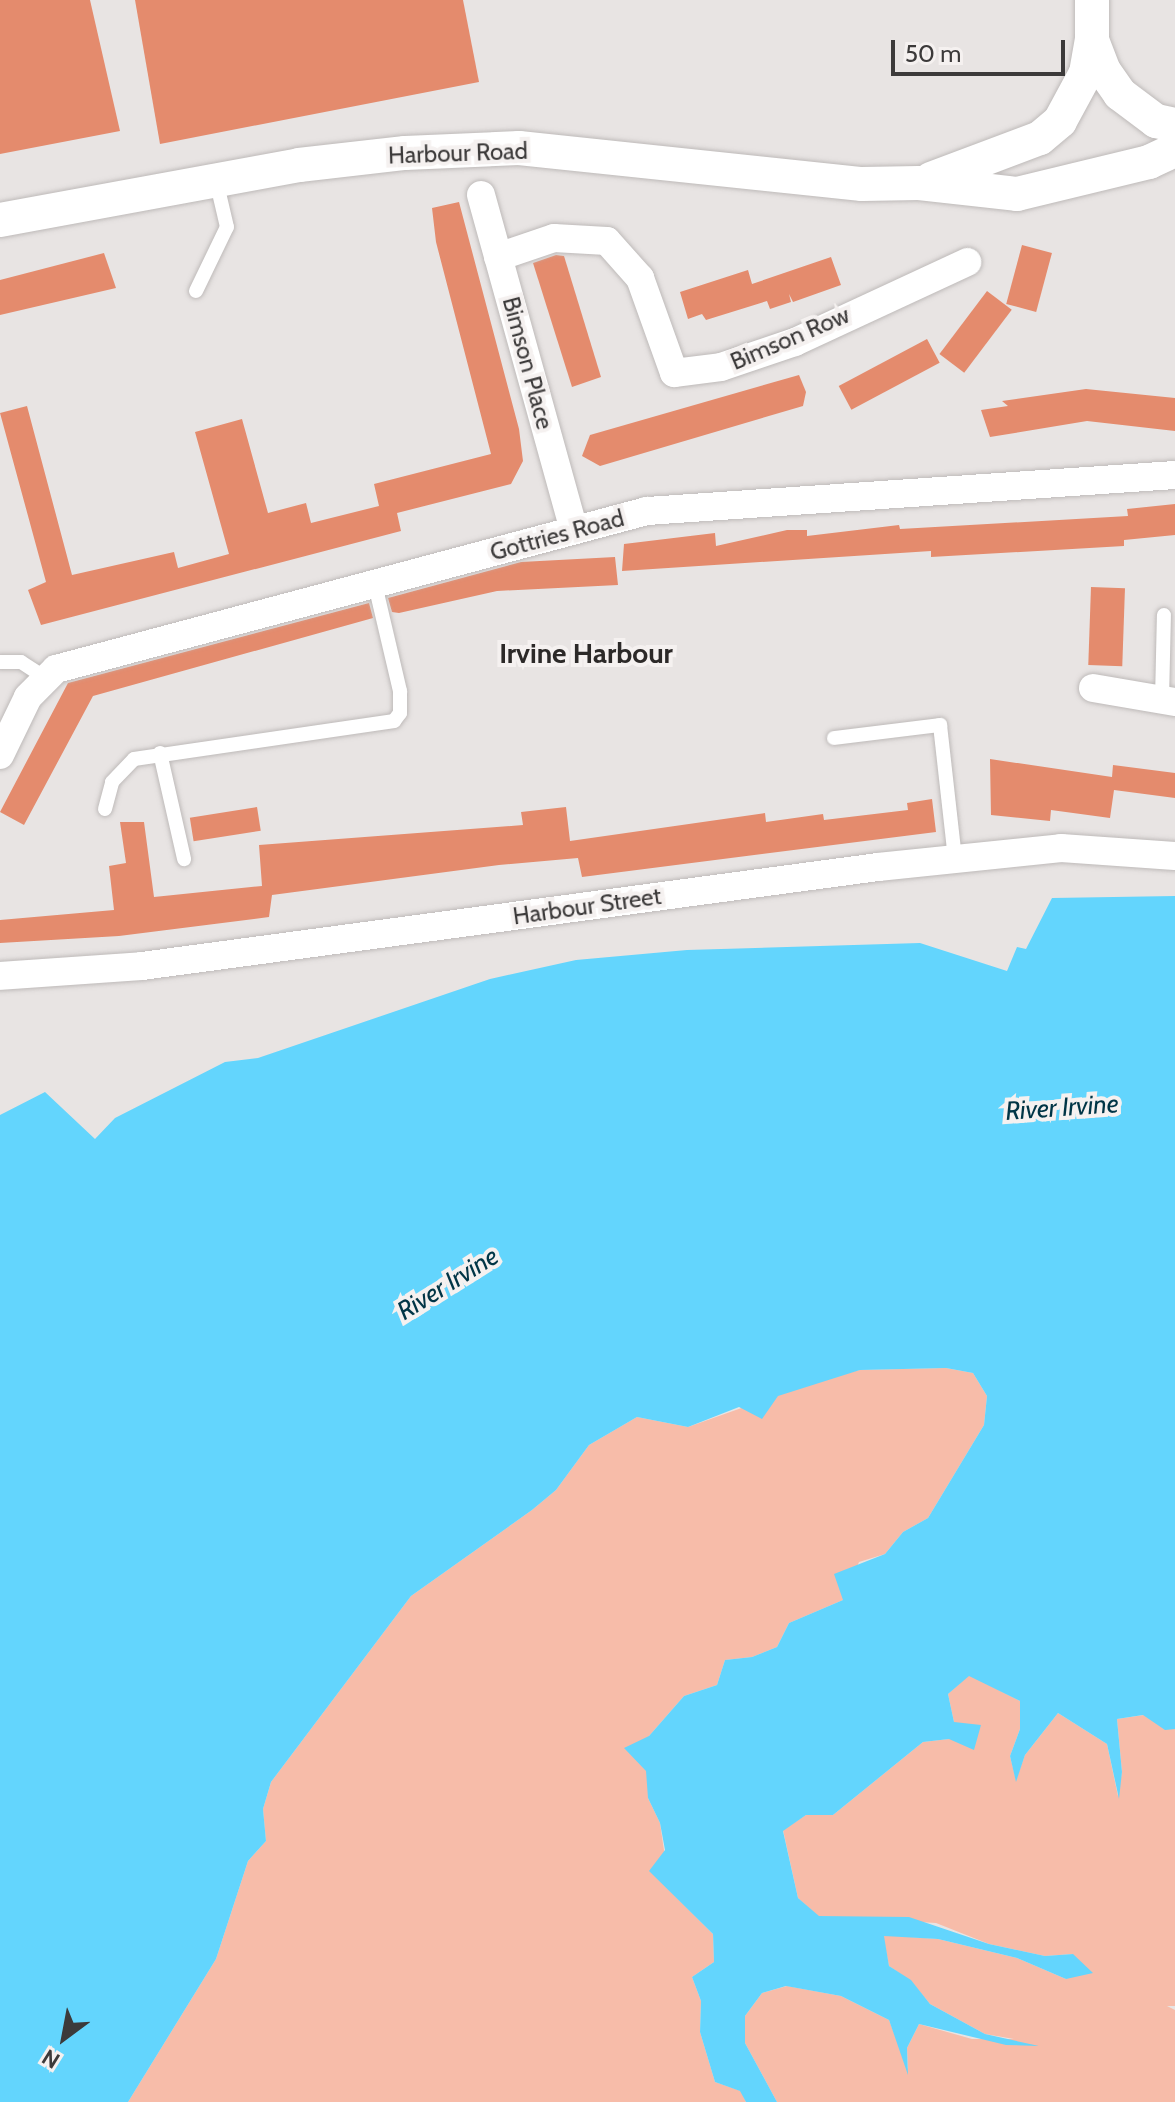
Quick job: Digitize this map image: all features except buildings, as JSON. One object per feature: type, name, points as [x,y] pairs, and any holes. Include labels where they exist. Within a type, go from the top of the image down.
[{"type":"street","points":[[1090,13],[1104,71],[1120,94],[1156,121],[1175,125]]},
{"type":"street","name":"Harbour Road","points":[[919,183],[1040,138],[1060,121],[1086,73],[1090,13]]},
{"type":"street","name":"Harbour Road","points":[[0,220],[216,180],[405,153],[519,148],[862,184],[919,183],[1017,194],[1149,162],[1175,150]]},
{"type":"street","name":"Bimson Place","points":[[481,195],[574,530]]},
{"type":"street","name":"Bimson Row","points":[[498,257],[554,238],[607,241],[640,278],[674,373],[721,367],[795,342],[967,262]]},
{"type":"street","name":"Gottries Road","points":[[0,755],[28,697],[56,669],[647,511],[1175,475]]},
{"type":"street","points":[[1093,688],[1168,701]]},
{"type":"street","name":"Harbour Street","points":[[0,976],[142,966],[955,859],[1061,848],[1175,856]]},
{"type":"lane","points":[[196,291],[227,227],[216,180]]},
{"type":"lane","points":[[105,809],[112,782],[124,764],[160,753],[394,721],[400,713],[400,691],[375,584]]},
{"type":"lane","points":[[1164,615],[1168,701]]},
{"type":"lane","points":[[0,662],[21,662],[47,679]]},
{"type":"lane","points":[[834,738],[940,725],[955,859]]},
{"type":"lane","points":[[160,753],[184,859]]},
{"type":"shaded area","points":[[946,1368],[973,1373],[987,1396],[984,1425],[928,1518],[903,1532],[885,1554],[859,1562],[843,1600],[789,1623],[777,1647],[752,1657],[725,1660],[717,1685],[684,1696],[649,1736],[648,1798],[660,1823],[670,1891],[713,1934],[714,1962],[692,1977],[701,2001],[700,2032],[715,2082],[741,2091],[746,2102],[128,2102],[216,1959],[248,1861],[266,1841],[263,1809],[271,1782],[411,1596],[556,1490],[589,1445],[637,1417],[688,1427],[831,1376],[860,1370]]},
{"type":"shaded area","points":[[969,1675],[1020,1701],[1020,1729],[1010,1756],[1016,1780],[1025,1755],[1058,1713],[1107,1744],[1118,1796],[1122,1772],[1117,1719],[1144,1715],[1165,1729],[1175,1729],[1175,2006],[1167,2006],[1175,2010],[1175,2102],[777,2102],[745,2043],[745,2016],[762,1993],[787,1986],[841,1996],[889,2020],[908,2070],[907,2048],[919,2024],[972,2039],[1014,2039],[985,2034],[930,2004],[911,1981],[889,1966],[883,1935],[938,1939],[1017,1958],[1066,1979],[1073,1954],[1045,1956],[989,1944],[936,1923],[818,1916],[798,1898],[783,1830],[806,1815],[833,1815],[923,1742],[949,1739],[954,1722],[948,1694]]},
{"type":"water","name":"River Irvine","points":[[1175,896],[1175,1729],[1165,1730],[1143,1715],[1117,1719],[1122,1772],[1119,1799],[1107,1744],[1058,1713],[1025,1755],[1016,1782],[1010,1756],[1020,1729],[1020,1701],[969,1676],[948,1694],[954,1722],[981,1725],[974,1750],[949,1739],[923,1742],[833,1815],[806,1815],[783,1831],[798,1898],[819,1916],[909,1917],[989,1944],[1045,1956],[1073,1954],[1093,1973],[1066,1979],[1017,1958],[938,1939],[884,1936],[889,1966],[911,1980],[930,2004],[985,2034],[1039,2046],[1006,2045],[919,2024],[907,2048],[908,2075],[889,2020],[841,1996],[786,1986],[762,1993],[745,2016],[745,2043],[777,2102],[746,2102],[740,2091],[715,2082],[700,2032],[701,2001],[692,1977],[714,1962],[713,1934],[649,1871],[665,1850],[660,1823],[648,1798],[646,1771],[624,1748],[649,1736],[684,1696],[717,1685],[725,1660],[752,1657],[777,1647],[789,1623],[843,1600],[834,1574],[885,1554],[903,1532],[928,1518],[984,1425],[987,1396],[973,1373],[946,1368],[860,1370],[778,1396],[762,1419],[739,1407],[688,1427],[637,1417],[589,1445],[556,1490],[411,1596],[271,1782],[263,1809],[266,1841],[248,1861],[216,1959],[128,2102],[0,2102],[0,1115],[45,1092],[95,1139],[115,1118],[225,1062],[258,1058],[490,979],[576,960],[687,950],[920,943],[1007,971],[1017,947],[1026,949],[1052,898]]},
{"type":"district","name":"Irvine Harbour","points":[[586,653]]}]
